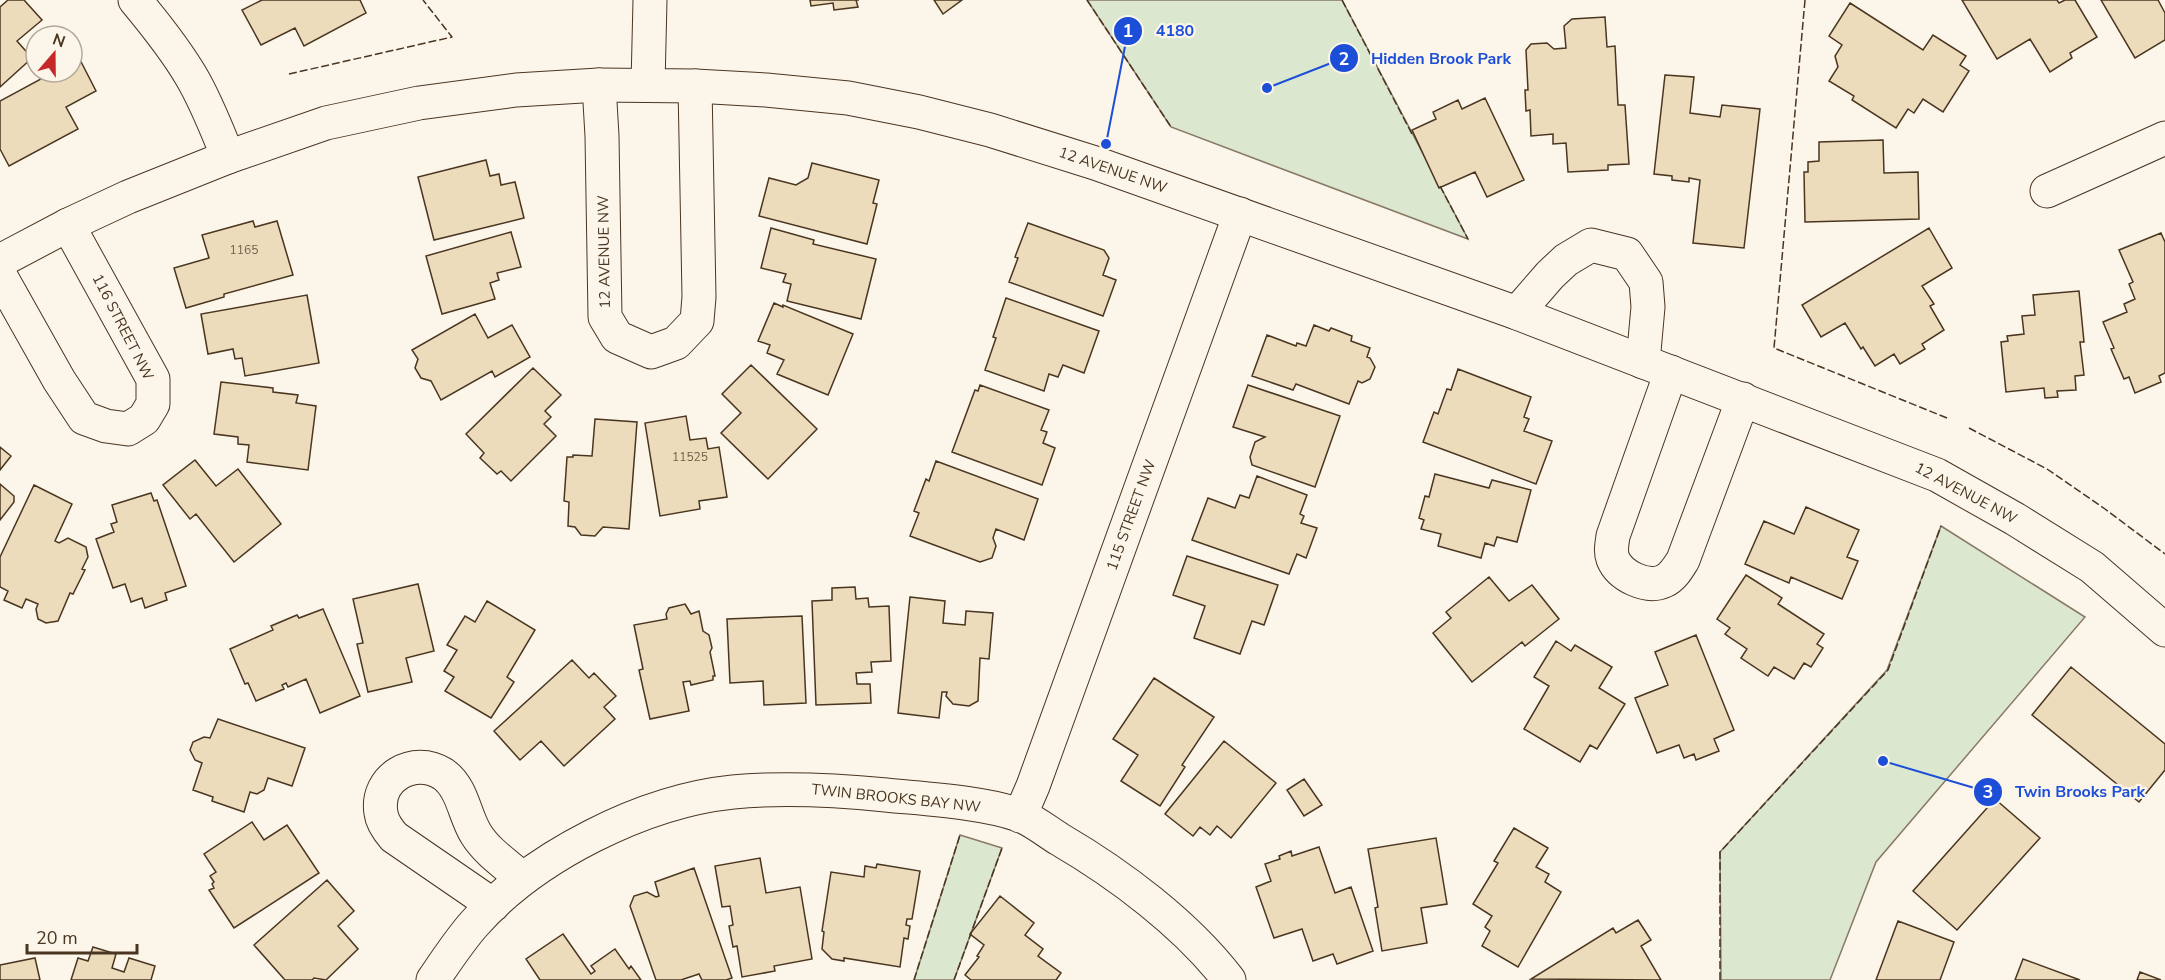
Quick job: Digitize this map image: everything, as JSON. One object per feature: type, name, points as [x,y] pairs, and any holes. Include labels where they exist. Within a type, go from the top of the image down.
[{"type":"street","points":[[0,261],[128,197],[228,157],[211,114],[191,75],[159,29],[135,0]]},
{"type":"street","points":[[648,85],[650,0]]},
{"type":"street","name":"12 AVENUE NW","points":[[228,157],[326,123],[419,103],[516,90],[599,86],[695,86],[848,98],[919,112],[990,130],[1095,163],[1240,214],[1517,313],[1937,475],[2015,519],[2092,567],[2165,630]]},
{"type":"street","name":"12 AVENUE NW","points":[[599,86],[605,317],[617,337],[651,352],[676,343],[697,321],[699,297],[695,86]]},
{"type":"street","points":[[2047,191],[2165,138]]},
{"type":"street","name":"115 STREET NW","points":[[1020,816],[1033,786],[1240,214]]},
{"type":"street","name":"116 STREET NW","points":[[0,275],[59,380],[84,418],[106,426],[128,429],[144,419],[153,404],[153,379],[68,225]]},
{"type":"street","points":[[1517,313],[1566,260],[1591,245],[1627,254],[1647,282],[1648,307],[1657,367],[1611,548],[1614,560],[1620,569],[1640,581],[1663,582],[1671,577],[1683,560],[1743,399]]},
{"type":"street","points":[[493,904],[394,837],[385,826],[381,813],[381,798],[386,786],[395,775],[416,767],[430,769],[443,775],[453,784],[476,833],[486,846],[523,879]]},
{"type":"street","name":"TWIN BROOKS BAY NW","points":[[433,980],[473,924],[493,904],[523,879],[570,848],[620,823],[672,803],[731,792],[786,788],[837,790],[990,808],[1020,816],[1090,857],[1150,900],[1216,963],[1229,980]]},
{"type":"green space","points":[[1087,0],[1342,0],[1468,239],[1171,127]]},
{"type":"green space","points":[[1941,526],[2085,617],[1876,862],[1830,980],[1721,980],[1720,852],[1887,670]]},
{"type":"green space","points":[[960,835],[1002,848],[954,980],[914,980]]},
{"type":"building","points":[[8,0],[24,0],[42,20],[37,24],[24,24],[24,35],[17,41],[24,49],[24,65],[0,87],[0,7]]},
{"type":"building","points":[[262,0],[360,0],[366,13],[304,46],[295,28],[261,45],[242,10]]},
{"type":"building","points":[[810,0],[856,0],[858,7],[834,10],[833,3],[811,6]]},
{"type":"building","points":[[934,0],[962,0],[943,14]]},
{"type":"building","points":[[1962,0],[2057,0],[2059,3],[2065,0],[2075,0],[2097,37],[2070,53],[2072,58],[2050,72],[2030,39],[1997,59]]},
{"type":"building","points":[[2101,0],[2158,0],[2165,13],[2165,40],[2135,58]]},
{"type":"building","points":[[1850,3],[1923,50],[1933,35],[1966,56],[1960,65],[1969,71],[1943,112],[1923,99],[1914,113],[1908,109],[1896,128],[1852,100],[1854,96],[1829,81],[1838,67],[1835,56],[1842,45],[1829,36]]},
{"type":"building","points":[[1605,17],[1607,47],[1615,46],[1618,105],[1625,105],[1629,164],[1608,165],[1608,170],[1568,172],[1566,143],[1553,144],[1553,134],[1531,136],[1530,110],[1526,111],[1525,90],[1528,90],[1526,50],[1531,44],[1547,43],[1554,49],[1566,48],[1564,26],[1572,19]]},
{"type":"building","points":[[84,68],[96,91],[66,107],[78,129],[9,166],[0,149],[0,101],[32,84],[84,84]]},
{"type":"building","points":[[1665,75],[1694,77],[1690,113],[1720,117],[1722,105],[1760,109],[1744,248],[1693,243],[1700,180],[1689,178],[1689,182],[1672,180],[1672,176],[1654,174]]},
{"type":"building","points":[[1485,98],[1524,180],[1487,197],[1475,172],[1439,188],[1412,130],[1436,119],[1433,112],[1458,100],[1462,109]]},
{"type":"building","points":[[1883,140],[1884,173],[1918,172],[1919,219],[1805,222],[1804,172],[1808,172],[1808,162],[1819,161],[1819,142]]},
{"type":"building","points":[[486,160],[490,176],[499,174],[501,185],[515,182],[524,218],[434,240],[418,177]]},
{"type":"building","points":[[812,163],[879,180],[873,203],[877,204],[867,244],[759,216],[769,178],[796,185],[808,178]]},
{"type":"building","points":[[253,221],[255,227],[277,221],[293,275],[224,294],[224,297],[186,308],[174,268],[209,258],[202,235]]},
{"type":"building","points":[[1028,223],[1104,250],[1109,258],[1103,275],[1116,280],[1103,316],[1009,282],[1018,258],[1015,257]]},
{"type":"building","points":[[771,228],[814,240],[813,244],[876,259],[861,319],[787,301],[791,284],[783,282],[786,274],[761,268]]},
{"type":"building","points":[[1929,228],[1952,268],[1922,286],[1934,304],[1930,306],[1944,330],[1922,344],[1925,349],[1900,364],[1894,354],[1875,366],[1845,323],[1821,337],[1802,305]]},
{"type":"building","points":[[511,232],[521,267],[497,273],[499,280],[490,283],[495,299],[442,314],[426,256]]},
{"type":"building","points":[[2161,233],[2165,242],[2165,373],[2159,376],[2161,382],[2135,393],[2129,377],[2124,379],[2111,349],[2114,348],[2103,322],[2127,312],[2124,304],[2135,299],[2129,284],[2133,282],[2119,250]]},
{"type":"building","points":[[2079,291],[2084,342],[2080,342],[2084,375],[2075,376],[2076,390],[2057,391],[2058,397],[2045,398],[2044,388],[2006,392],[2001,342],[2008,341],[2007,336],[2024,334],[2022,316],[2035,315],[2033,295]]},
{"type":"building","points":[[307,295],[319,363],[245,376],[242,358],[235,359],[233,349],[208,354],[201,314]]},
{"type":"building","points":[[1006,298],[1099,331],[1084,373],[1063,365],[1058,377],[1049,374],[1044,391],[985,370]]},
{"type":"building","points":[[774,303],[853,334],[828,395],[777,374],[784,360],[767,353],[770,345],[758,341]]},
{"type":"building","points":[[475,314],[488,338],[512,325],[530,357],[495,377],[492,371],[441,400],[431,381],[421,378],[415,368],[418,359],[412,350]]},
{"type":"building","points":[[1314,325],[1329,331],[1331,328],[1352,336],[1351,341],[1370,348],[1367,357],[1375,367],[1370,379],[1362,383],[1358,381],[1349,404],[1296,384],[1293,390],[1252,376],[1267,335],[1296,346],[1297,343],[1306,346]]},
{"type":"building","points":[[751,365],[817,429],[768,479],[721,433],[741,413],[722,394]]},
{"type":"building","points":[[533,368],[561,395],[545,411],[551,417],[544,424],[556,436],[511,481],[501,471],[497,474],[480,458],[484,453],[466,434]]},
{"type":"building","points":[[1458,369],[1531,397],[1524,417],[1529,419],[1524,431],[1552,441],[1536,484],[1423,442],[1434,412],[1438,414],[1447,389],[1451,390]]},
{"type":"building","points":[[221,382],[273,388],[273,392],[298,395],[296,403],[316,406],[308,470],[247,462],[249,445],[238,444],[238,437],[214,434]]},
{"type":"building","points":[[980,385],[1049,410],[1041,430],[1047,432],[1043,443],[1055,448],[1042,485],[952,452],[975,390],[978,391]]},
{"type":"building","points":[[1248,385],[1340,416],[1315,487],[1252,465],[1250,457],[1255,442],[1265,437],[1233,427]]},
{"type":"building","points":[[686,416],[690,440],[706,438],[708,449],[719,447],[727,497],[699,501],[700,509],[660,516],[645,423]]},
{"type":"building","points":[[595,419],[637,422],[629,529],[603,527],[595,536],[581,535],[575,527],[568,526],[569,502],[564,501],[567,457],[592,456]]},
{"type":"building","points":[[0,447],[11,456],[0,470]]},
{"type":"building","points":[[195,460],[216,486],[238,469],[281,524],[234,562],[196,514],[190,519],[163,485]]},
{"type":"building","points":[[936,461],[1038,499],[1024,540],[996,529],[993,538],[996,546],[992,558],[980,562],[910,536],[919,513],[914,511],[926,479],[929,481]]},
{"type":"building","points":[[1435,474],[1489,488],[1492,480],[1531,490],[1517,542],[1497,537],[1494,546],[1485,543],[1481,558],[1438,546],[1441,534],[1421,529],[1424,520],[1419,518],[1425,496],[1429,497]]},
{"type":"building","points":[[1257,476],[1307,495],[1300,514],[1304,516],[1301,523],[1317,528],[1306,558],[1297,554],[1289,574],[1192,540],[1208,498],[1235,508],[1240,495],[1249,498]]},
{"type":"building","points":[[0,484],[14,496],[14,502],[0,520]]},
{"type":"building","points":[[34,485],[72,504],[55,541],[59,543],[68,538],[86,547],[88,557],[82,569],[85,570],[73,594],[70,593],[58,621],[46,623],[38,619],[36,609],[38,604],[26,599],[22,608],[4,600],[8,591],[0,587],[0,557]]},
{"type":"building","points":[[151,493],[154,501],[157,500],[186,586],[165,593],[167,600],[145,608],[142,598],[131,602],[125,584],[113,588],[96,539],[114,532],[111,524],[117,522],[112,505]]},
{"type":"building","points":[[1806,507],[1859,530],[1847,557],[1858,561],[1842,599],[1791,577],[1789,583],[1745,564],[1764,521],[1794,534]]},
{"type":"building","points":[[1187,556],[1278,585],[1264,625],[1252,621],[1240,654],[1194,638],[1205,606],[1173,595]]},
{"type":"building","points":[[1746,575],[1782,598],[1778,604],[1824,634],[1817,644],[1823,648],[1811,667],[1804,663],[1794,679],[1774,667],[1768,676],[1741,658],[1747,649],[1725,634],[1730,628],[1717,619]]},
{"type":"building","points":[[1489,577],[1509,601],[1532,585],[1559,619],[1525,646],[1522,642],[1472,682],[1433,633],[1451,618],[1446,612]]},
{"type":"building","points":[[418,584],[434,651],[406,658],[412,682],[368,692],[357,644],[363,643],[353,599]]},
{"type":"building","points":[[855,587],[856,599],[868,598],[869,607],[889,606],[891,661],[871,662],[872,672],[856,673],[857,684],[870,684],[871,703],[816,705],[812,601],[832,600],[832,588]]},
{"type":"building","points":[[910,597],[945,601],[943,623],[965,625],[966,611],[993,613],[989,659],[980,658],[978,701],[969,706],[953,704],[946,696],[947,692],[942,692],[939,718],[898,713]]},
{"type":"building","points":[[487,601],[535,630],[507,677],[514,682],[491,718],[445,691],[454,677],[444,671],[457,650],[447,645],[465,616],[475,622]]},
{"type":"building","points":[[685,604],[691,614],[699,611],[703,631],[709,635],[715,676],[713,680],[691,685],[690,681],[683,682],[689,711],[650,719],[639,670],[643,669],[634,625],[667,619],[666,614],[669,608]]},
{"type":"building","points":[[323,609],[360,696],[320,713],[306,679],[288,687],[286,683],[282,685],[284,689],[256,701],[248,683],[245,684],[230,649],[273,630],[271,626],[297,615],[299,618]]},
{"type":"building","points":[[802,616],[806,703],[764,705],[763,681],[730,683],[727,619]]},
{"type":"building","points":[[1696,635],[1734,730],[1714,739],[1719,751],[1696,760],[1694,754],[1684,758],[1679,745],[1657,753],[1635,698],[1668,685],[1655,652]]},
{"type":"building","points":[[1556,641],[1571,651],[1575,645],[1612,667],[1599,688],[1625,704],[1597,749],[1590,745],[1580,762],[1524,729],[1549,686],[1534,677]]},
{"type":"building","points":[[572,660],[589,678],[594,673],[616,696],[604,707],[615,719],[564,766],[541,741],[520,760],[494,731]]},
{"type":"building","points":[[2071,667],[2165,744],[2165,770],[2139,802],[2032,715]]},
{"type":"building","points":[[1154,678],[1214,717],[1182,765],[1185,767],[1160,806],[1121,781],[1138,755],[1113,739]]},
{"type":"building","points":[[218,719],[305,748],[292,786],[268,778],[264,790],[257,794],[250,792],[244,812],[212,801],[213,797],[193,790],[202,763],[195,760],[190,750],[193,742],[204,737],[210,738]]},
{"type":"building","points":[[1224,741],[1276,783],[1231,838],[1217,826],[1210,835],[1200,827],[1193,836],[1165,814]]},
{"type":"building","points":[[1304,779],[1322,805],[1304,816],[1287,790]]},
{"type":"building","points":[[1995,799],[2040,838],[1957,930],[1913,891]]},
{"type":"building","points":[[252,822],[264,840],[287,825],[319,873],[234,928],[209,890],[214,888],[212,884],[214,882],[210,876],[216,872],[204,854]]},
{"type":"building","points":[[1514,828],[1548,848],[1536,867],[1549,874],[1545,882],[1561,892],[1518,967],[1482,946],[1490,931],[1485,927],[1492,916],[1473,904],[1498,863],[1494,861]]},
{"type":"building","points":[[1436,838],[1447,904],[1421,908],[1427,943],[1382,951],[1375,908],[1378,907],[1368,849]]},
{"type":"building","points":[[1319,847],[1335,893],[1351,887],[1373,951],[1337,964],[1333,954],[1313,961],[1302,929],[1274,938],[1256,887],[1271,881],[1265,864],[1280,859],[1279,856],[1291,851],[1292,856]]},
{"type":"building","points":[[760,858],[766,893],[800,887],[812,959],[774,966],[775,971],[742,977],[737,946],[733,947],[729,926],[733,925],[730,906],[722,907],[715,866]]},
{"type":"building","points":[[877,864],[920,871],[912,919],[907,919],[906,925],[910,926],[908,939],[904,938],[900,967],[844,958],[844,961],[832,959],[822,949],[824,932],[822,931],[831,872],[864,877],[865,866],[876,868]]},
{"type":"building","points":[[694,868],[732,978],[702,980],[699,974],[681,980],[656,980],[630,906],[634,896],[647,892],[656,897],[659,896],[655,882]]},
{"type":"building","points":[[327,880],[354,911],[338,926],[358,949],[326,980],[314,978],[312,980],[285,980],[254,945]]},
{"type":"building","points":[[1000,896],[1034,923],[1025,935],[1043,949],[1038,956],[1061,973],[1056,980],[971,980],[965,975],[979,957],[977,956],[984,945],[970,934]]},
{"type":"building","points":[[1638,920],[1651,940],[1641,946],[1661,980],[1531,979],[1613,928],[1616,933]]},
{"type":"building","points":[[1898,921],[1954,942],[1940,980],[1876,980]]},
{"type":"building","points":[[563,934],[591,974],[595,971],[591,966],[615,949],[629,969],[631,966],[641,980],[540,980],[526,959]]},
{"type":"building","points":[[93,947],[116,954],[112,968],[124,972],[129,958],[155,966],[151,980],[71,980],[78,958],[88,961]]},
{"type":"building","points":[[35,958],[40,980],[0,980],[0,965]]},
{"type":"building","points":[[2023,959],[2080,980],[2015,980]]},
{"type":"building","points":[[2140,972],[2161,980],[2137,980]]},
{"type":"fence","points":[[289,74],[452,37],[423,0]]},
{"type":"fence","points":[[1087,0],[1171,127]]},
{"type":"fence","points":[[1342,0],[1413,136]]},
{"type":"fence","points":[[1805,0],[1774,348],[1947,418]]},
{"type":"fence","points":[[1440,186],[1468,239]]},
{"type":"fence","points":[[1969,428],[2047,469],[2165,554]]},
{"type":"fence","points":[[1720,980],[1720,852],[1888,670],[1941,526]]},
{"type":"fence","points":[[914,980],[960,835]]},
{"type":"fence","points":[[954,980],[1002,848]]},
{"type":"place","name":"Hidden Brook Park","points":[[1267,88]]},
{"type":"place","name":"4180","points":[[1106,144]]},
{"type":"place","name":"Twin Brooks Park","points":[[1883,761]]}]
